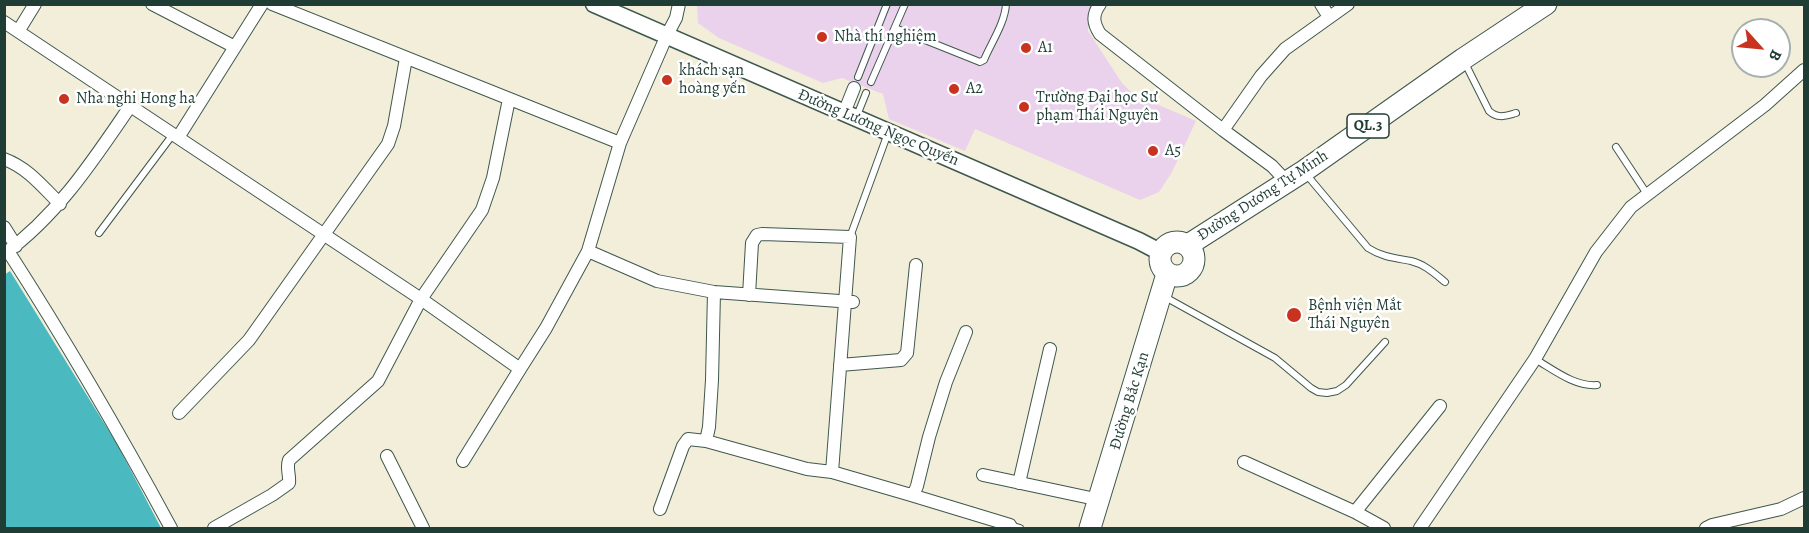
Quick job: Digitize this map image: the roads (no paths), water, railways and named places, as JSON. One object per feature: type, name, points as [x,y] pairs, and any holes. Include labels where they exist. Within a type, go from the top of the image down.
[{"type":"highway","name":"Đường Dương Tự Minh","points":[[1188,245],[1295,176],[1546,4]]},
{"type":"highway","name":"QL.3","points":[[1160,252],[1172,242],[1188,245]]},
{"type":"highway","points":[[1160,252],[1159,260],[1162,268],[1167,273],[1176,276],[1191,269],[1194,261],[1193,252],[1188,245]]},
{"type":"highway","name":"Đường Bắc Kạn","points":[[1090,528],[1167,273]]},
{"type":"main road","name":"Đường Lương Ngọc Quyến","points":[[594,4],[1160,252]]},
{"type":"street","points":[[19,30],[34,4]]},
{"type":"street","points":[[152,4],[235,48]]},
{"type":"street","points":[[176,135],[262,4]]},
{"type":"street","points":[[272,4],[620,143]]},
{"type":"street","points":[[463,461],[546,328],[588,251],[620,143],[676,18],[679,4]]},
{"type":"street","points":[[1100,4],[1094,17],[1095,26],[1100,34],[1272,166],[1295,176]]},
{"type":"street","points":[[1321,4],[1329,17]]},
{"type":"street","points":[[1223,130],[1285,49],[1348,4]]},
{"type":"street","points":[[4,22],[421,298],[520,369]]},
{"type":"street","points":[[179,413],[249,340],[388,144],[394,126],[406,58]]},
{"type":"street","points":[[1420,528],[1535,359],[1596,252],[1631,207],[1765,105],[1804,70]]},
{"type":"street","points":[[850,116],[856,83]]},
{"type":"street","points":[[214,528],[289,483],[287,466],[289,460],[378,381],[421,298],[482,210],[493,178],[509,99]]},
{"type":"street","points":[[9,250],[60,204],[131,105]]},
{"type":"street","points":[[4,159],[16,163],[27,171],[60,204]]},
{"type":"street","points":[[4,227],[9,250],[133,459],[171,528]]},
{"type":"street","points":[[749,295],[752,243],[757,235],[850,237],[849,302],[840,364],[832,471]]},
{"type":"street","points":[[588,251],[657,281],[714,292],[849,302]]},
{"type":"street","points":[[840,364],[901,360],[908,344],[916,265]]},
{"type":"street","points":[[706,441],[709,427],[714,292]]},
{"type":"street","points":[[911,495],[917,486],[928,437],[946,382],[966,332]]},
{"type":"street","points":[[1019,483],[1050,349]]},
{"type":"street","points":[[1355,512],[1440,406]]},
{"type":"street","points":[[660,509],[683,446],[688,439],[706,441],[807,469],[832,471],[1015,527]]},
{"type":"street","points":[[387,456],[423,528]]},
{"type":"street","points":[[1244,462],[1355,512],[1384,528]]},
{"type":"street","points":[[983,475],[1100,500]]},
{"type":"street","points":[[1706,528],[1781,509],[1804,498]]},
{"type":"lane","points":[[856,83],[887,4]]},
{"type":"lane","points":[[871,82],[905,4]]},
{"type":"lane","points":[[895,28],[980,62],[984,60],[1005,12],[1006,4]]},
{"type":"lane","points":[[1463,59],[1489,111],[1501,117],[1516,113]]},
{"type":"lane","points":[[850,116],[866,93]]},
{"type":"lane","points":[[850,237],[888,132]]},
{"type":"lane","points":[[99,232],[176,135]]},
{"type":"lane","points":[[1616,147],[1647,194]]},
{"type":"lane","points":[[1295,176],[1368,248],[1378,255],[1411,261],[1423,266],[1444,282]]},
{"type":"lane","points":[[1162,295],[1275,358],[1318,392],[1337,391],[1346,385],[1384,342]]},
{"type":"lane","points":[[1535,359],[1579,384],[1597,385]]},
{"type":"water","points":[[10,271],[117,444],[161,528],[5,528],[4,275]]},
{"type":"place","name":"Nhà thí nghiệm","points":[[822,37]]},
{"type":"place","name":"A1","points":[[1026,48]]},
{"type":"place","name":"khách sạn hoàng yến","points":[[667,80]]},
{"type":"place","name":"A2","points":[[954,89]]},
{"type":"place","name":"Nha nghi Hong ha","points":[[64,99]]},
{"type":"place","name":"Trường Đại học Sư phạm Thái Nguyên","points":[[1024,107]]},
{"type":"place","name":"A5","points":[[1153,151]]},
{"type":"place","name":"Bệnh viện Mắt Thái Nguyên","points":[[1294,315]]}]
